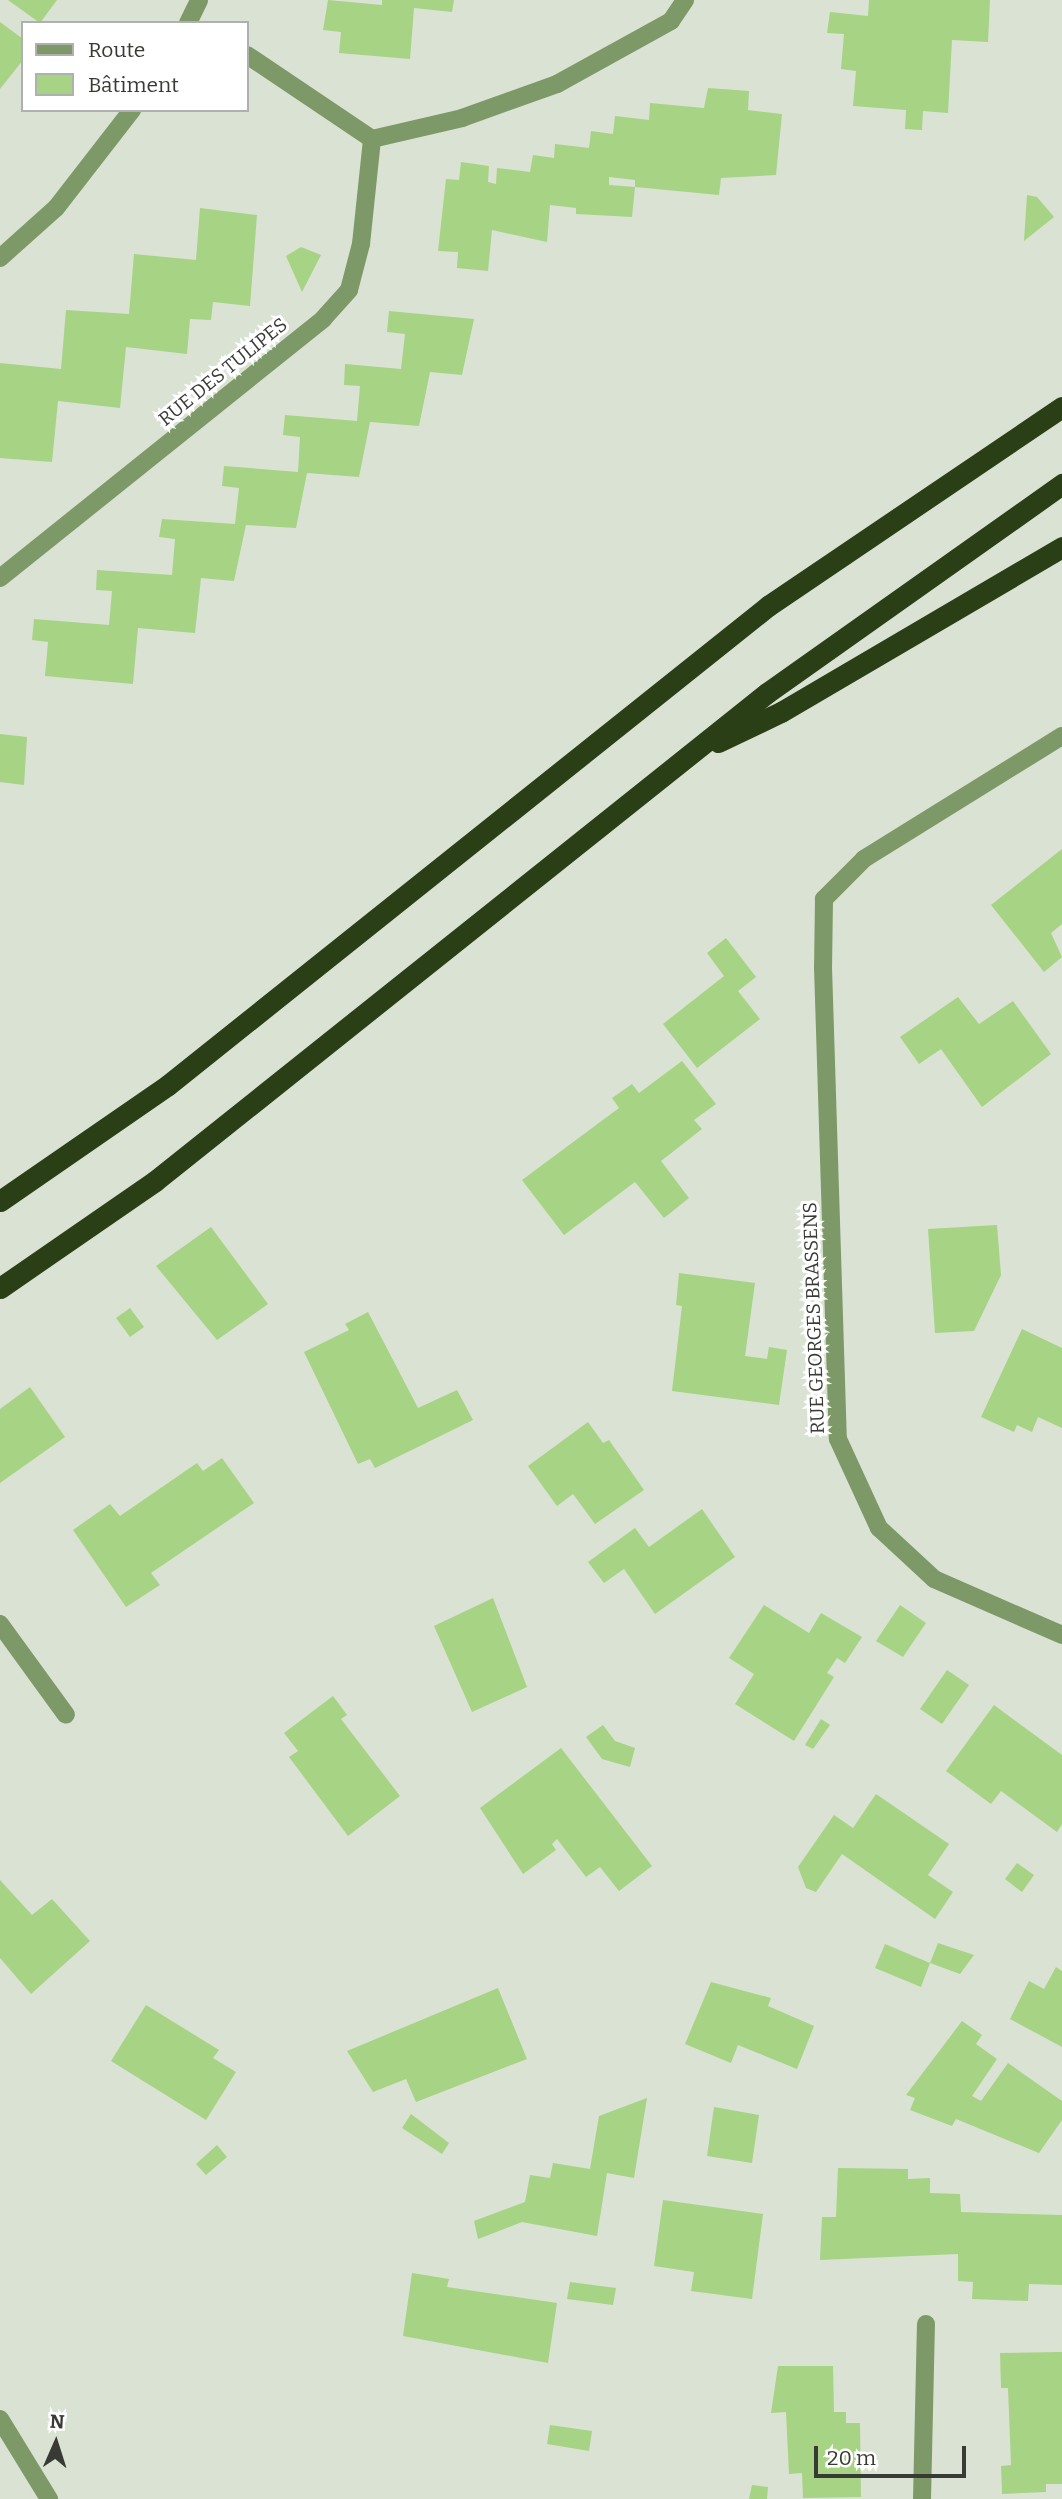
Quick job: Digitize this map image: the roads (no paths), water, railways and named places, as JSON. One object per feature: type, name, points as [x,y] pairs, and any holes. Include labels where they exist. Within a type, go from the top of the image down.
[{"type":"highway","points":[[0,1201],[168,1084],[768,606],[1062,407]]},
{"type":"highway","points":[[0,1288],[155,1181],[681,759],[1062,484]]},
{"type":"highway","points":[[681,759],[781,712],[1062,547]]},
{"type":"street","points":[[193,21],[199,0]]},
{"type":"street","points":[[248,56],[372,139],[462,118],[557,84],[671,21],[685,0]]},
{"type":"street","points":[[0,258],[56,208],[130,112]]},
{"type":"street","name":"RUE DES TULIPES","points":[[0,578],[323,319],[349,290],[361,244],[372,139]]},
{"type":"street","name":"RUE GEORGES BRASSENS","points":[[1062,736],[864,859],[824,899],[823,967],[838,1439],[878,1528],[934,1579],[1062,1635]]},
{"type":"street","points":[[0,1624],[66,1715]]},
{"type":"street","points":[[922,2499],[926,2324]]},
{"type":"street","points":[[0,2419],[49,2499]]}]
